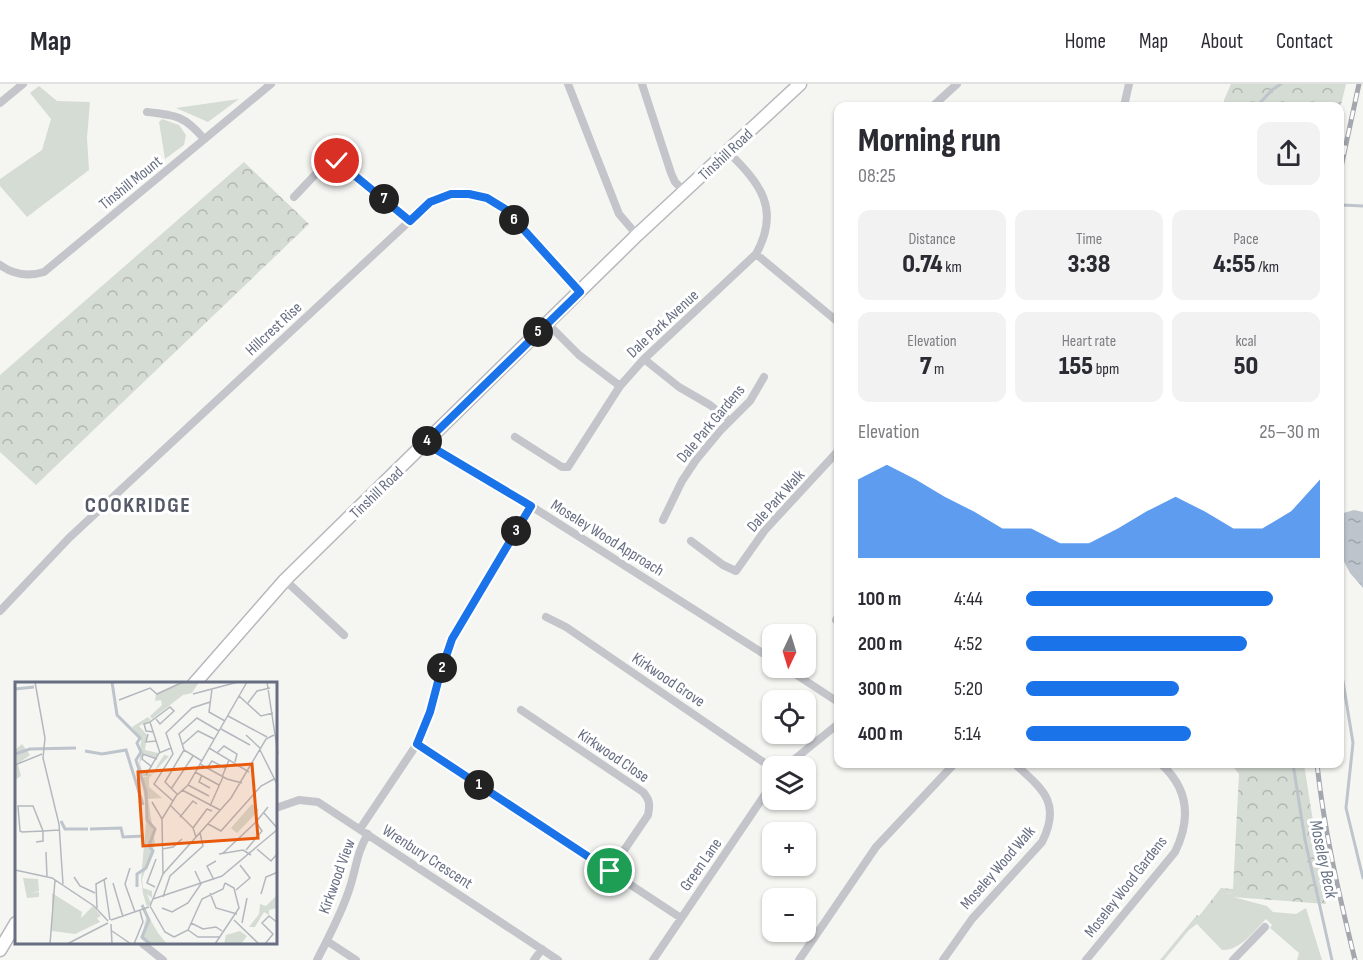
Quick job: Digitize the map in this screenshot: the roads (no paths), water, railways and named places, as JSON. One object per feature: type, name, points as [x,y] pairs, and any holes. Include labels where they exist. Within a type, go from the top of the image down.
[{"type":"street","points":[[0,103],[23,84]]},
{"type":"street","name":"Tinshill Mount","points":[[2,269],[25,275],[44,272],[271,84]]},
{"type":"street","points":[[568,84],[620,214],[638,235]]},
{"type":"street","points":[[642,84],[671,173],[675,182],[685,192]]},
{"type":"street","name":"Tinshill Road","points":[[196,682],[285,580],[638,235],[800,84]]},
{"type":"street","points":[[937,102],[957,84]]},
{"type":"street","points":[[1125,102],[1129,84]]},
{"type":"street","points":[[147,112],[184,119],[192,124],[204,139]]},
{"type":"street","name":"Dale Park Avenue","points":[[515,437],[562,467],[568,467],[620,386],[644,360],[756,254],[766,230],[765,205],[753,176],[728,152]]},
{"type":"street","points":[[294,197],[327,162],[337,161],[410,221]]},
{"type":"street","name":"Hillcrest Rise","points":[[0,611],[69,538],[430,202],[451,194],[469,194],[487,198],[505,209],[580,292]]},
{"type":"street","points":[[756,254],[834,319]]},
{"type":"street","points":[[547,323],[579,355],[620,386]]},
{"type":"street","points":[[644,360],[730,421]]},
{"type":"street","name":"Dale Park Gardens","points":[[663,520],[682,481],[696,460],[750,401],[764,377]]},
{"type":"street","name":"Moseley Wood Approach","points":[[425,443],[531,506],[762,653]]},
{"type":"street","name":"Dale Park Walk","points":[[691,541],[723,565],[736,571],[765,530],[834,456]]},
{"type":"street","name":"Kirkwood View","points":[[317,960],[343,908],[364,832],[417,744],[430,712],[441,668],[452,639],[531,506]]},
{"type":"street","points":[[285,580],[344,635]]},
{"type":"street","name":"Kirkwood Grove","points":[[546,618],[566,627],[762,761]]},
{"type":"street","points":[[801,678],[834,699]]},
{"type":"street","name":"Kirkwood Close","points":[[521,710],[648,797],[650,806],[648,815],[610,871]]},
{"type":"street","points":[[798,756],[834,727]]},
{"type":"street","points":[[417,744],[681,918]]},
{"type":"street","points":[[799,960],[876,847],[950,768]]},
{"type":"street","name":"Moseley Wood Walk","points":[[943,960],[972,919],[1042,842],[1049,829],[1051,815],[1049,802],[1043,790],[1018,768]]},
{"type":"street","name":"Moseley Wood Gardens","points":[[1086,960],[1175,852],[1181,839],[1185,808],[1183,791],[1172,773],[1166,768]]},
{"type":"street","name":"Green Lane","points":[[652,960],[762,799]]},
{"type":"street","name":"Wrenbury Crescent","points":[[278,807],[309,800],[318,802],[558,960]]},
{"type":"street","points":[[0,950],[15,925]]},
{"type":"street","points":[[1233,960],[1265,927]]},
{"type":"street","points":[[327,941],[356,960]]},
{"type":"street","points":[[144,945],[163,960]]},
{"type":"street","points":[[534,960],[542,949]]},
{"type":"water","points":[[1354,510],[1363,512],[1363,588],[1344,562],[1344,513]]},
{"type":"waterway","name":"Moseley Beck","points":[[1261,102],[1281,84]]},
{"type":"waterway","points":[[1344,205],[1363,206]]},
{"type":"waterway","points":[[1344,688],[1353,743],[1346,808],[1363,878]]},
{"type":"waterway","name":"Moseley Beck","points":[[1294,768],[1305,840],[1332,960]]},
{"type":"railway","points":[[1344,153],[1359,84]]},
{"type":"railway","points":[[1318,768],[1333,862],[1355,960]]},
{"type":"district","name":"COOKRIDGE","points":[[138,504]]}]
